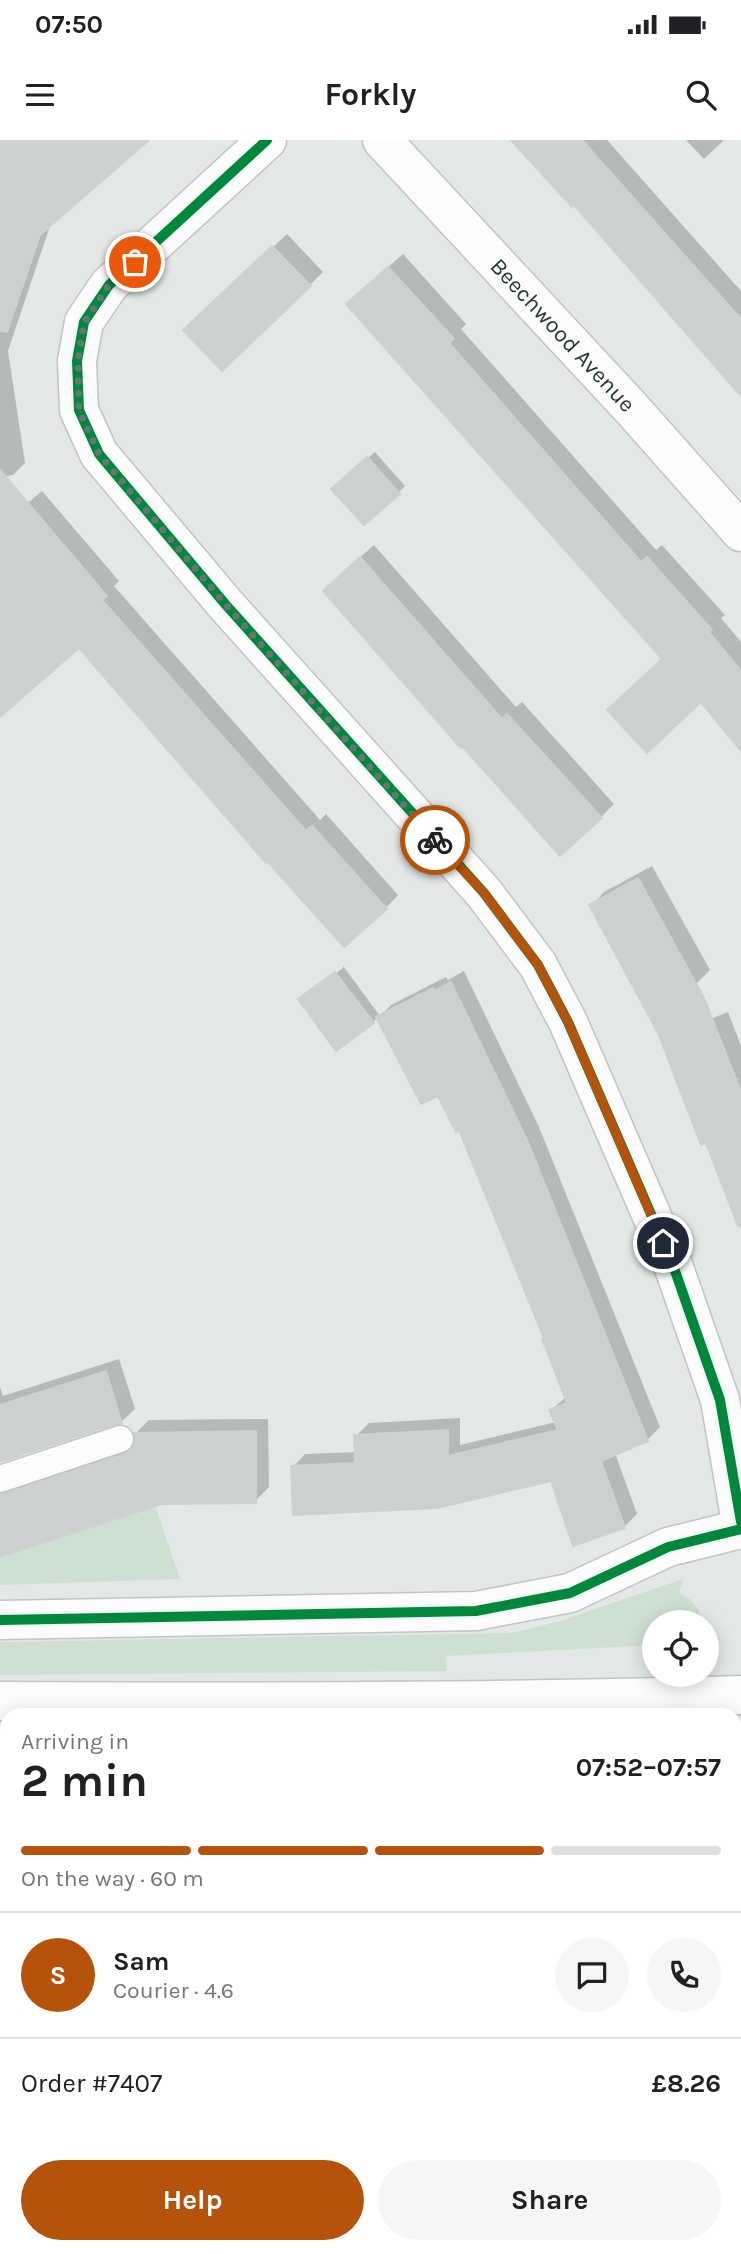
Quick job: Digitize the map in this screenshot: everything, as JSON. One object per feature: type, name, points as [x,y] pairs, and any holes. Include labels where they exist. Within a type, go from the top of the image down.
[{"type":"street","points":[[267,140],[109,285],[84,323],[78,360],[79,410],[99,454],[226,605],[484,893],[538,965],[568,1022],[673,1265],[719,1400],[741,1522]]},
{"type":"street","name":"Beechwood Avenue","points":[[382,140],[632,409],[741,532]]},
{"type":"street","points":[[0,1620],[476,1611],[570,1593],[668,1547],[741,1529]]},
{"type":"street","points":[[354,1708],[741,1695]]},
{"type":"street","points":[[0,1701],[288,1708]]},
{"type":"lane","points":[[0,1479],[120,1439]]},
{"type":"green space","points":[[155,1505],[180,1579],[0,1585],[0,1557]]},
{"type":"green space","points":[[683,1579],[679,1593],[691,1600],[698,1610],[642,1610],[642,1646],[446,1656],[447,1671],[0,1675],[0,1642],[512,1633],[557,1622]]},
{"type":"building","points":[[0,140],[149,140],[40,235],[7,332],[0,331]]},
{"type":"building","points":[[511,140],[582,140],[741,319],[741,396],[574,205],[572,207]]},
{"type":"building","points":[[272,246],[311,286],[222,371],[183,330]]},
{"type":"building","points":[[388,267],[454,339],[449,343],[641,562],[647,557],[712,630],[709,632],[741,671],[741,751],[701,702],[647,753],[607,710],[662,659],[346,304]]},
{"type":"building","points":[[367,457],[400,494],[364,525],[331,489]]},
{"type":"building","points":[[0,470],[107,596],[102,600],[306,831],[312,826],[387,909],[344,947],[268,862],[266,863],[79,648],[0,717]]},
{"type":"building","points":[[360,557],[502,719],[507,714],[602,818],[560,856],[323,591]]},
{"type":"building","points":[[638,878],[704,998],[741,1092],[741,1226],[738,1226],[706,1143],[701,1145],[658,1033],[589,905]]},
{"type":"building","points":[[335,972],[374,1023],[336,1051],[298,999]]},
{"type":"building","points":[[451,982],[527,1140],[648,1441],[601,1461],[625,1528],[573,1546],[551,1481],[437,1508],[293,1515],[291,1466],[355,1463],[354,1435],[448,1430],[448,1456],[558,1430],[549,1410],[567,1403],[542,1339],[544,1338],[459,1130],[456,1132],[438,1096],[421,1104],[376,1017],[433,988],[435,991]]},
{"type":"building","points":[[106,1371],[122,1424],[0,1462],[0,1405]]},
{"type":"building","points":[[256,1431],[256,1503],[162,1504],[0,1557],[0,1494],[125,1454],[135,1443],[134,1433]]},
{"type":"cycle path","points":[[267,140],[109,285],[84,322],[77,361],[79,410],[99,454],[226,605],[484,893],[538,965],[568,1022],[673,1265],[720,1400],[741,1522]]},
{"type":"cycle path","points":[[0,1620],[476,1611],[570,1593],[668,1547],[741,1529]]},
{"type":"way so far","points":[[135,262],[109,285],[84,323],[78,360],[79,410],[99,454],[226,605],[435,840]]},
{"type":"route","points":[[435,840],[484,893],[538,965],[568,1022],[663,1243]]}]
